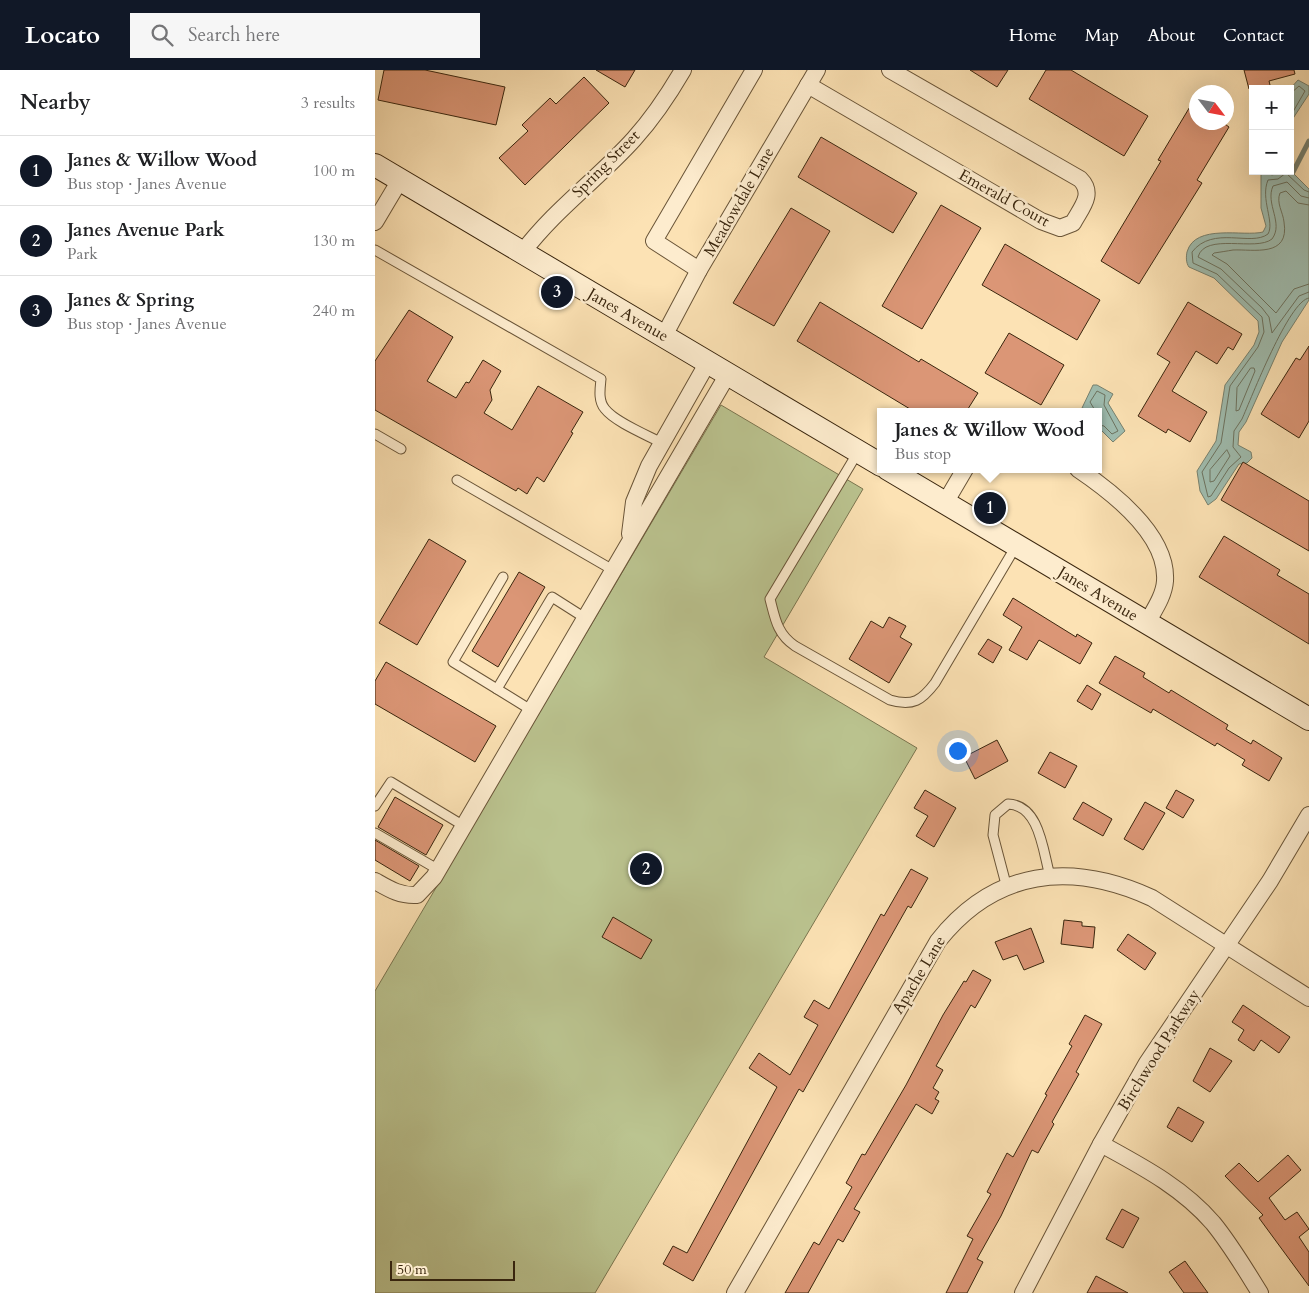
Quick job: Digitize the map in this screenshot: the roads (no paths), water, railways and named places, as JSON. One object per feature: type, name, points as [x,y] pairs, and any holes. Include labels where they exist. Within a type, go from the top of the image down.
[{"type":"street","name":"Spring Street","points":[[522,253],[542,226],[635,138],[683,70]]},
{"type":"street","points":[[699,270],[654,241],[755,70]]},
{"type":"street","name":"Meadowdale Lane","points":[[664,336],[699,270],[817,70]]},
{"type":"street","name":"Emerald Court","points":[[808,85],[1041,221],[1060,228],[1073,223],[1088,193],[1087,187],[1080,179],[890,70]]},
{"type":"street","name":"Janes Avenue","points":[[376,168],[400,180],[877,463]]},
{"type":"street","points":[[375,222],[400,180]]},
{"type":"street","points":[[628,543],[634,502],[649,466],[708,362]]},
{"type":"street","points":[[375,881],[397,893],[417,895],[426,888],[439,870],[728,374]]},
{"type":"street","name":"Janes Avenue","points":[[895,473],[1309,719]]},
{"type":"street","points":[[945,503],[963,473]]},
{"type":"street","points":[[1084,473],[1119,498],[1135,516],[1160,551],[1164,564],[1165,581],[1162,595],[1147,623]]},
{"type":"street","name":"Birchwood Parkway","points":[[1023,1293],[1101,1144],[1147,1063],[1227,946],[1309,815]]},
{"type":"street","name":"Apache Lane","points":[[735,1293],[938,941],[966,911],[979,902],[1007,888],[1043,876],[1095,879],[1129,888],[1152,898],[1309,998]]},
{"type":"street","points":[[1101,1144],[1153,1172],[1195,1205],[1228,1244],[1260,1293]]},
{"type":"lane","points":[[375,250],[601,379],[600,395],[604,408],[612,415],[662,443]]},
{"type":"lane","points":[[375,434],[401,449]]},
{"type":"lane","points":[[858,451],[770,599],[779,630],[785,639],[795,646],[890,700],[902,704],[913,703],[925,696],[935,683],[1016,545]]},
{"type":"lane","points":[[457,480],[613,570]]},
{"type":"lane","points":[[503,577],[453,662],[531,710]]},
{"type":"lane","points":[[497,689],[552,597],[585,618]]},
{"type":"lane","points":[[375,806],[391,782],[464,826]]},
{"type":"lane","points":[[1007,888],[993,835],[995,815],[1008,804],[1018,804],[1030,813],[1050,876]]},
{"type":"lane","points":[[375,833],[439,870]]},
{"type":"water","points":[[1298,80],[1309,86],[1309,94],[1294,117],[1294,85]]},
{"type":"water","points":[[1294,174],[1309,189],[1309,300],[1282,342],[1246,422],[1239,432],[1238,445],[1251,452],[1252,458],[1247,463],[1239,464],[1216,499],[1208,505],[1200,491],[1197,471],[1216,441],[1225,385],[1254,345],[1259,332],[1258,321],[1214,278],[1189,267],[1187,264],[1187,252],[1192,243],[1200,237],[1210,234],[1263,232],[1266,226],[1261,208],[1261,175]]},
{"type":"water","points":[[1093,385],[1097,385],[1113,394],[1108,403],[1125,431],[1113,442],[1102,431],[1102,408],[1082,408]]},
{"type":"waterway","points":[[1294,170],[1309,141]]},
{"type":"place","name":"Janes & Spring","points":[[557,292]]},
{"type":"place","name":"Janes & Willow Wood","points":[[990,508]]},
{"type":"place","name":"Janes Avenue Park","points":[[646,869]]}]
